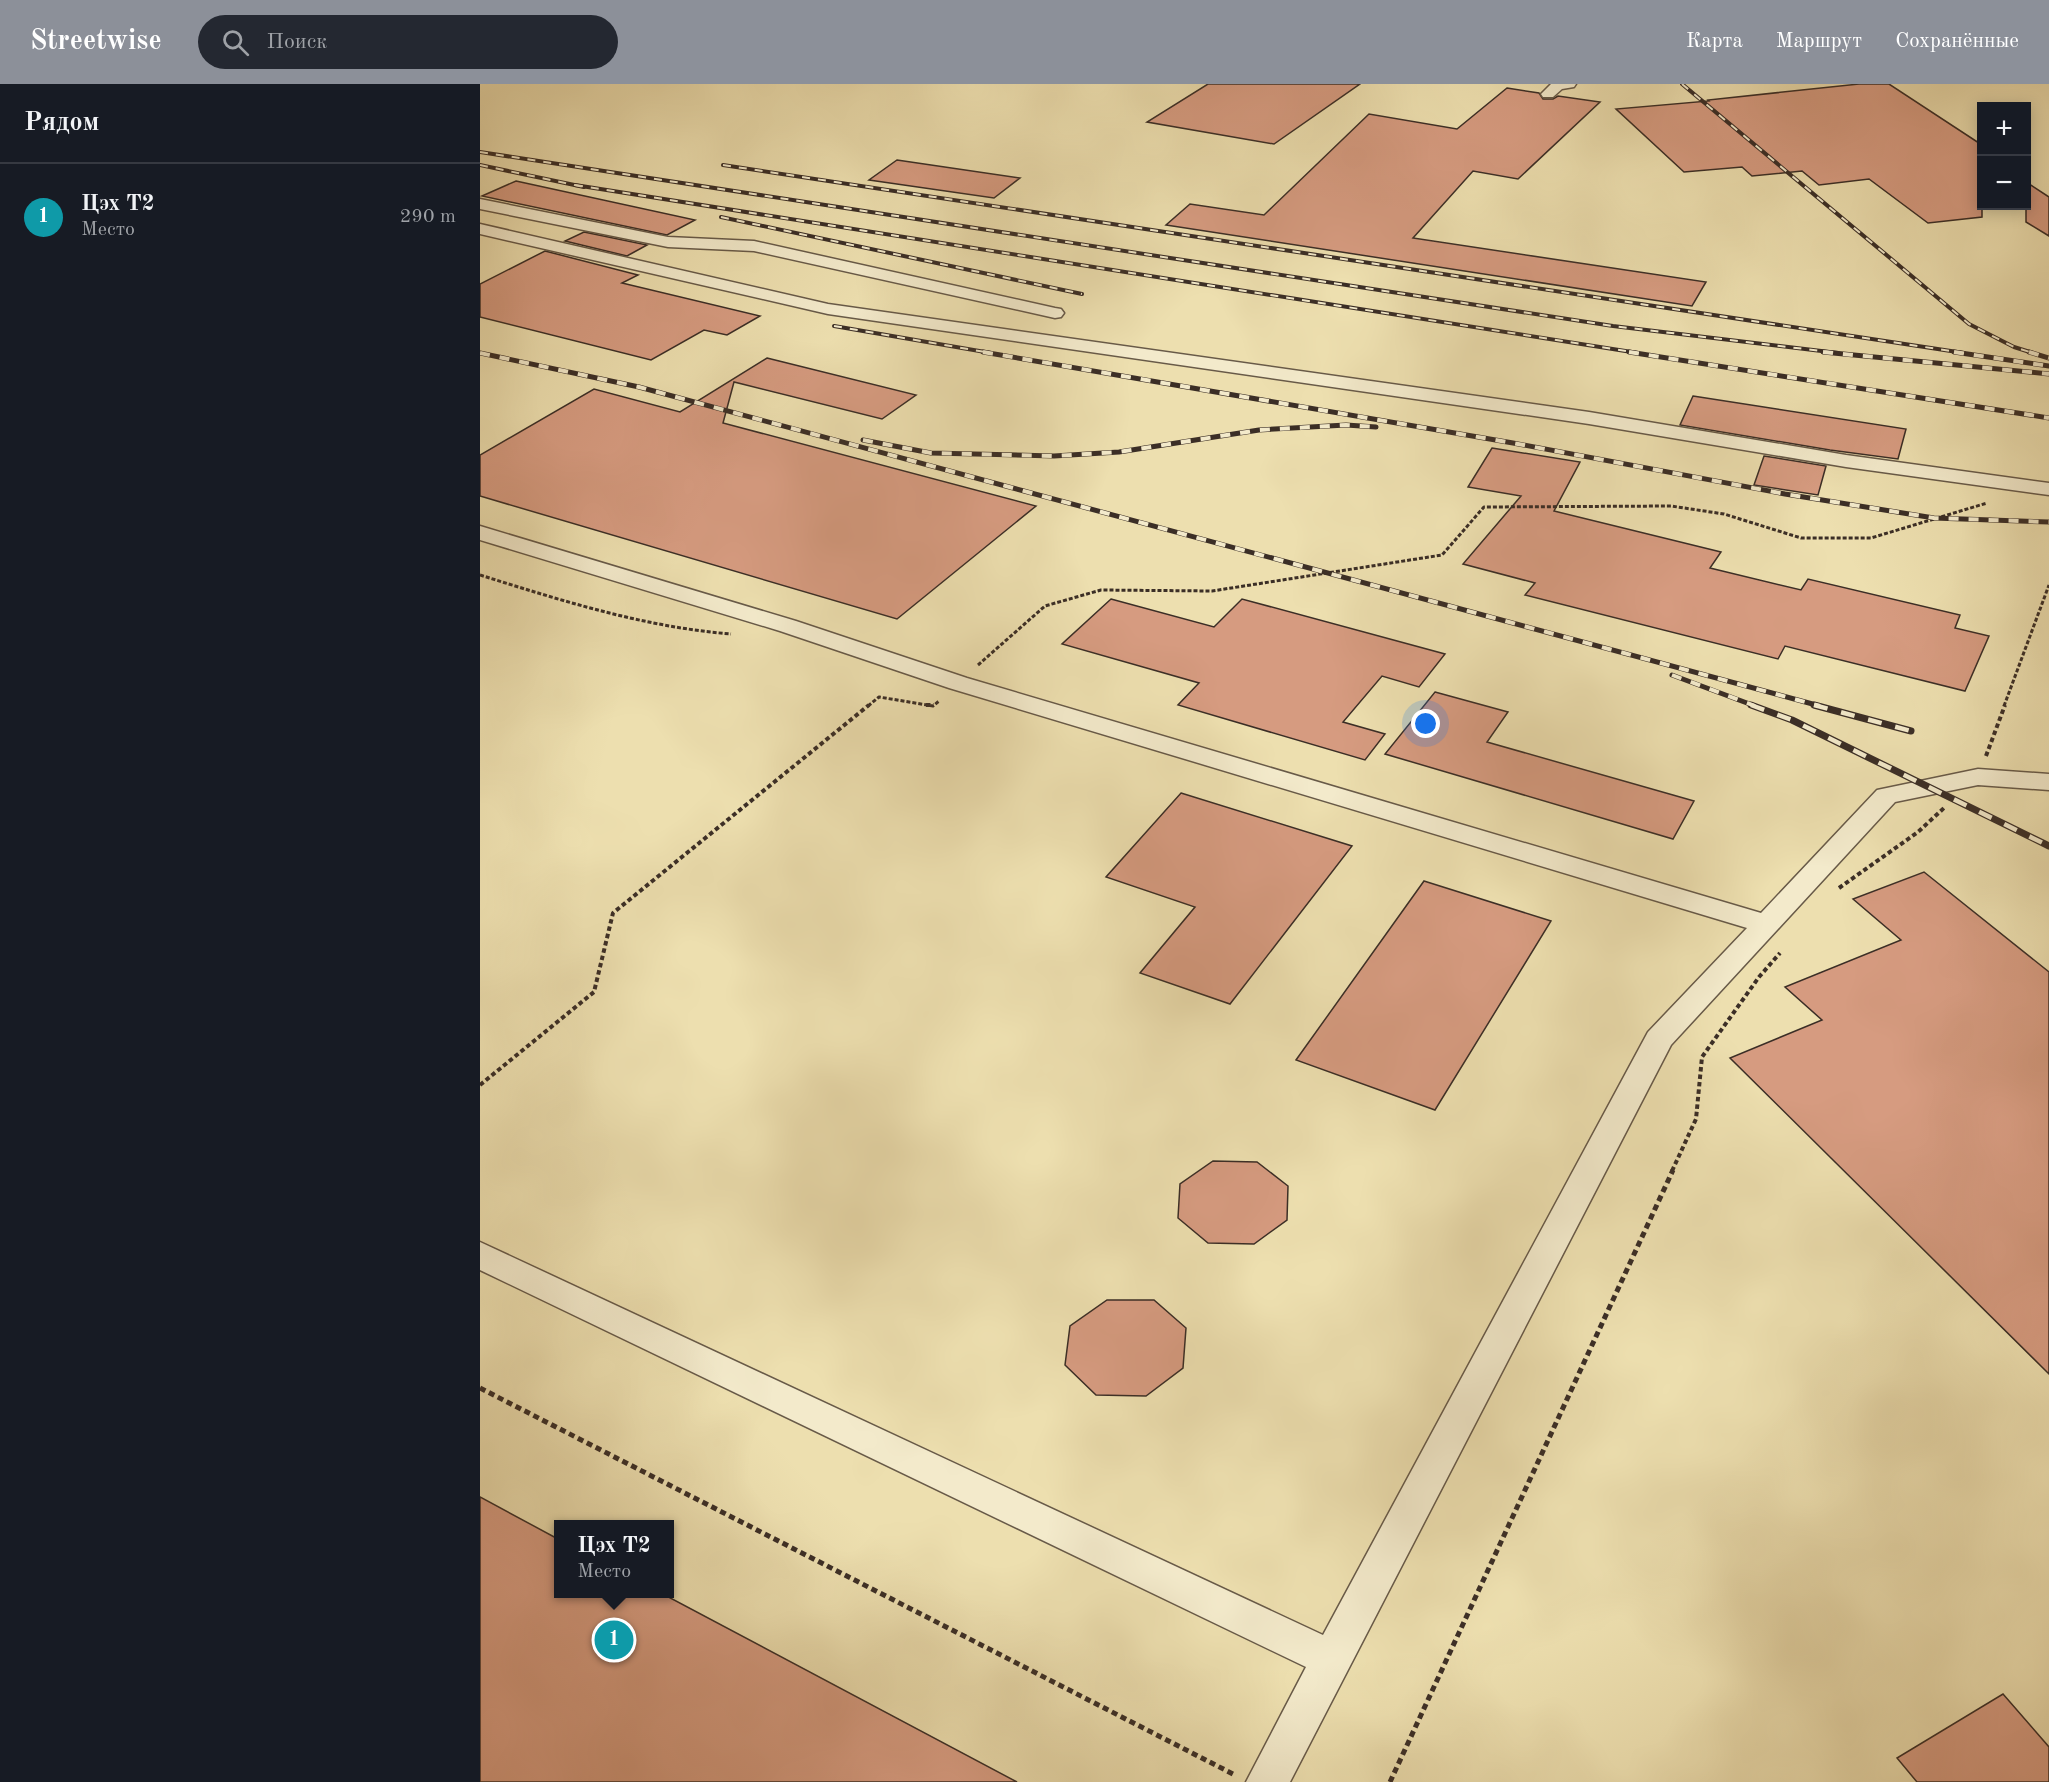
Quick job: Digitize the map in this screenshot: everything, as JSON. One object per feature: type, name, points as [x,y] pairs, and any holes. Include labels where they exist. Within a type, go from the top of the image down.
[{"type":"street","points":[[1548,94],[1558,85],[1569,84]]},
{"type":"street","points":[[480,204],[668,242],[754,246],[1055,313]]},
{"type":"street","points":[[480,229],[828,309],[1589,418],[1846,461],[2049,489]]},
{"type":"street","points":[[480,533],[777,623],[958,683],[1774,938]]},
{"type":"street","points":[[1253,1779],[1332,1659],[1659,1038],[1774,938],[1887,796],[1978,777],[2049,782]]},
{"type":"street","points":[[480,1255],[1332,1659]]},
{"type":"path","points":[[480,1086],[594,992],[613,913],[879,697],[933,706],[1045,606],[1101,590],[1212,591],[1442,555],[1484,507],[1671,506],[1724,514],[1801,538],[1870,538],[1996,500]]},
{"type":"path","points":[[480,575],[626,619],[691,632],[733,634]]},
{"type":"path","points":[[1834,891],[1918,832],[1978,777],[2049,585]]},
{"type":"path","points":[[1390,1782],[1696,1119],[1702,1057],[1759,977],[1774,938]]},
{"type":"path","points":[[480,1388],[1253,1779]]},
{"type":"building","points":[[1208,84],[1360,84],[1274,144],[1147,122]]},
{"type":"building","points":[[1859,84],[1889,84],[1977,142],[1977,210],[1982,210],[1982,217],[1928,223],[1869,179],[1819,185],[1802,171],[1752,176],[1742,167],[1684,172],[1616,109]]},
{"type":"building","points":[[1507,88],[1539,93],[1543,99],[1553,99],[1558,96],[1600,102],[1518,179],[1473,171],[1413,238],[1706,282],[1692,306],[1166,225],[1190,204],[1264,215],[1369,114],[1457,129]]},
{"type":"building","points":[[897,160],[1020,178],[994,198],[869,180]]},
{"type":"building","points":[[516,181],[695,220],[667,235],[482,196]]},
{"type":"building","points":[[2031,185],[2049,197],[2049,236],[2026,222],[2026,210],[2031,210]]},
{"type":"building","points":[[584,232],[647,245],[627,256],[565,241]]},
{"type":"building","points":[[545,251],[638,275],[622,283],[760,316],[727,335],[704,330],[651,360],[480,317],[480,284]]},
{"type":"building","points":[[767,358],[916,395],[882,419],[734,382],[723,423],[1036,506],[897,619],[480,496],[480,455],[594,389],[680,412]]},
{"type":"building","points":[[1693,396],[1906,429],[1898,459],[1830,450],[1680,425]]},
{"type":"building","points":[[1492,448],[1580,462],[1554,511],[1721,552],[1710,568],[1801,590],[1808,579],[1960,615],[1955,628],[1989,636],[1965,691],[1785,646],[1778,659],[1525,595],[1535,583],[1463,564],[1521,496],[1468,487]]},
{"type":"building","points":[[1764,456],[1826,466],[1818,495],[1754,485]]},
{"type":"building","points":[[1111,599],[1214,627],[1242,599],[1445,654],[1419,687],[1382,676],[1343,722],[1385,734],[1365,760],[1178,705],[1199,683],[1062,644]]},
{"type":"building","points":[[1435,692],[1508,712],[1487,742],[1694,801],[1673,839],[1385,754]]},
{"type":"building","points":[[1181,793],[1352,846],[1230,1004],[1140,973],[1195,907],[1106,877]]},
{"type":"building","points":[[1924,872],[2049,972],[2049,1374],[1730,1058],[1822,1020],[1785,987],[1901,940],[1853,899]]},
{"type":"building","points":[[1424,881],[1551,921],[1435,1110],[1296,1060]]},
{"type":"building","points":[[1213,1161],[1257,1162],[1288,1186],[1287,1220],[1254,1244],[1208,1243],[1178,1218],[1180,1184]]},
{"type":"building","points":[[1107,1300],[1154,1300],[1186,1328],[1183,1368],[1146,1396],[1096,1395],[1065,1365],[1070,1326]]},
{"type":"building","points":[[480,1497],[554,1537],[554,1598],[670,1598],[1017,1782],[480,1782]]},
{"type":"building","points":[[2003,1694],[2049,1747],[2049,1782],[1917,1782],[1897,1758]]},
{"type":"railway","points":[[1682,84],[1969,324],[2014,347],[2033,353]]},
{"type":"railway","points":[[480,152],[1613,326],[1838,353]]},
{"type":"railway","points":[[480,165],[584,187]]},
{"type":"railway","points":[[723,165],[1964,353]]},
{"type":"railway","points":[[575,185],[1638,353]]},
{"type":"railway","points":[[721,217],[1082,294]]},
{"type":"railway","points":[[834,326],[991,353]]},
{"type":"railway","points":[[983,352],[1513,443],[1785,494],[1934,518],[2049,522]]},
{"type":"railway","points":[[1629,352],[2049,418]]},
{"type":"railway","points":[[1823,352],[2049,374]]},
{"type":"railway","points":[[1954,352],[2049,366]]},
{"type":"railway","points":[[2029,352],[2049,358]]},
{"type":"railway","points":[[480,353],[639,387],[1820,706]]},
{"type":"railway","points":[[863,440],[931,453],[1054,456],[1119,452],[1259,430],[1346,425],[1376,427]]},
{"type":"railway","points":[[1672,675],[1755,706]]},
{"type":"railway","points":[[1751,705],[1792,720],[2049,846]]},
{"type":"railway","points":[[1814,705],[1911,731]]},
{"type":"place","name":"Цэх Т2","points":[[614,1640]]}]
